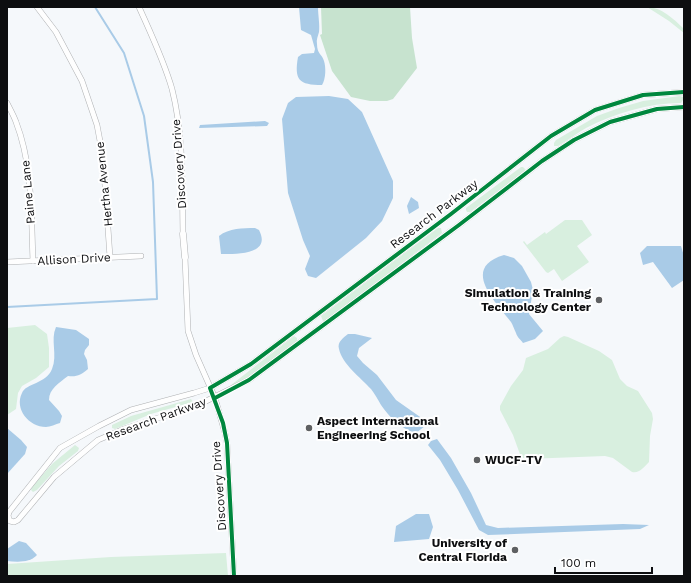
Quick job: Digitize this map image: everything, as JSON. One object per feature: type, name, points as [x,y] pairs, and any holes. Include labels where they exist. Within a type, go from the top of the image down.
[{"type":"street","name":"Hertha Avenue","points":[[37,7],[56,32],[82,81],[97,125],[103,157],[110,257]]},
{"type":"street","name":"Discovery Drive","points":[[139,7],[161,57],[172,90],[180,137],[188,331],[196,355],[215,398],[227,443],[234,576]]},
{"type":"street","name":"Research Parkway","points":[[684,92],[643,95],[596,110],[551,136],[451,214],[252,364],[210,388],[131,410],[98,426],[60,448],[9,512],[8,519],[14,522],[18,520],[54,477],[98,440],[124,429],[198,406],[249,380],[455,228],[542,161],[574,140],[610,122],[657,109],[684,107]]},
{"type":"street","name":"Paine Lane","points":[[7,103],[16,122],[26,156],[30,184],[33,261]]},
{"type":"street","name":"Allison Drive","points":[[7,262],[141,256]]},
{"type":"green space","points":[[321,7],[410,7],[412,38],[417,68],[393,99],[387,101],[370,101],[351,97],[332,71],[320,35],[322,34]]},
{"type":"green space","points":[[647,7],[657,9],[667,14],[684,29],[684,33],[669,21]]},
{"type":"green space","points":[[680,96],[683,97],[681,103],[669,103],[644,107],[621,113],[586,128],[558,146],[554,146],[556,140],[597,116],[643,101]]},
{"type":"green space","points":[[521,167],[525,169],[524,172],[470,212],[467,212],[466,208]]},
{"type":"green space","points":[[565,220],[582,220],[592,235],[577,246],[589,262],[562,281],[554,269],[548,273],[546,272],[523,242],[524,241],[527,245],[545,232],[546,234]]},
{"type":"green space","points":[[438,228],[441,228],[442,233],[323,321],[321,316]]},
{"type":"green space","points":[[35,325],[47,334],[49,367],[36,378],[22,386],[18,393],[16,409],[7,415],[7,328]]},
{"type":"green space","points":[[294,336],[297,338],[297,341],[245,380],[232,386],[231,385]]},
{"type":"green space","points":[[564,336],[599,351],[612,360],[620,379],[627,386],[638,391],[652,413],[653,419],[650,436],[649,462],[639,471],[632,472],[613,458],[605,456],[526,459],[521,457],[513,435],[500,410],[500,406],[511,386],[523,370],[526,358],[548,349]]},
{"type":"green space","points":[[191,399],[193,402],[151,414],[115,429],[112,428],[112,425],[131,416]]},
{"type":"green space","points":[[75,445],[79,448],[78,451],[59,466],[37,490],[33,492],[31,490],[32,487],[52,464]]},
{"type":"green space","points":[[226,553],[228,576],[7,576],[7,564],[111,557]]},
{"type":"water","points":[[299,7],[318,7],[319,32],[317,47],[324,61],[325,70],[322,85],[308,84],[300,80],[298,76],[298,57],[302,54],[314,53],[315,49],[311,35],[301,30]]},
{"type":"water","points":[[329,96],[348,99],[362,112],[393,181],[393,198],[382,221],[366,238],[316,278],[308,276],[305,269],[310,256],[303,240],[288,193],[282,119],[288,103],[296,97]]},
{"type":"water","points":[[265,121],[269,123],[267,126],[199,128],[200,125]]},
{"type":"water","points":[[411,197],[418,202],[419,208],[409,214],[407,206]]},
{"type":"water","points":[[241,228],[255,228],[259,230],[262,238],[261,244],[257,249],[243,253],[221,254],[219,236],[227,231]]},
{"type":"water","points":[[647,246],[681,246],[684,256],[684,280],[672,288],[653,262],[643,265],[640,253]]},
{"type":"water","points":[[504,255],[514,258],[522,266],[531,282],[533,290],[529,314],[543,331],[535,339],[523,343],[517,336],[511,322],[497,305],[485,286],[483,277],[484,268],[491,261]]},
{"type":"water","points":[[56,327],[76,330],[89,339],[89,345],[84,354],[87,360],[88,369],[79,375],[68,376],[53,389],[49,396],[49,400],[62,416],[60,423],[48,427],[34,424],[25,416],[20,405],[20,399],[24,390],[45,378],[52,369],[54,364],[54,332]]},
{"type":"water","points":[[348,334],[372,338],[359,348],[357,356],[377,375],[396,400],[423,419],[425,426],[416,433],[405,429],[392,419],[371,389],[344,360],[339,349],[339,344]]},
{"type":"water","points":[[7,428],[27,447],[25,454],[7,474]]},
{"type":"water","points":[[437,439],[451,458],[471,493],[486,525],[498,528],[623,524],[649,525],[640,529],[488,535],[479,530],[440,460],[428,445],[431,441]]},
{"type":"water","points":[[416,514],[429,514],[433,527],[429,539],[394,542],[396,526]]},
{"type":"water","points":[[19,541],[26,543],[37,555],[27,561],[7,561],[7,549]]},
{"type":"waterway","points":[[7,307],[157,299],[153,182],[144,116],[124,53],[95,7]]},
{"type":"cycle path","points":[[234,576],[227,443],[223,423],[210,388],[251,364],[451,214],[551,136],[595,110],[643,95],[684,92]]},
{"type":"cycle path","points":[[215,398],[249,380],[459,225],[542,161],[574,140],[610,122],[657,109],[684,107]]},
{"type":"place","name":"Simulation & Training Technology Center","points":[[599,300]]},
{"type":"place","name":"Aspect International Engineering School","points":[[309,428]]},
{"type":"place","name":"WUCF-TV","points":[[477,460]]},
{"type":"place","name":"University of Central Florida","points":[[515,550]]}]
